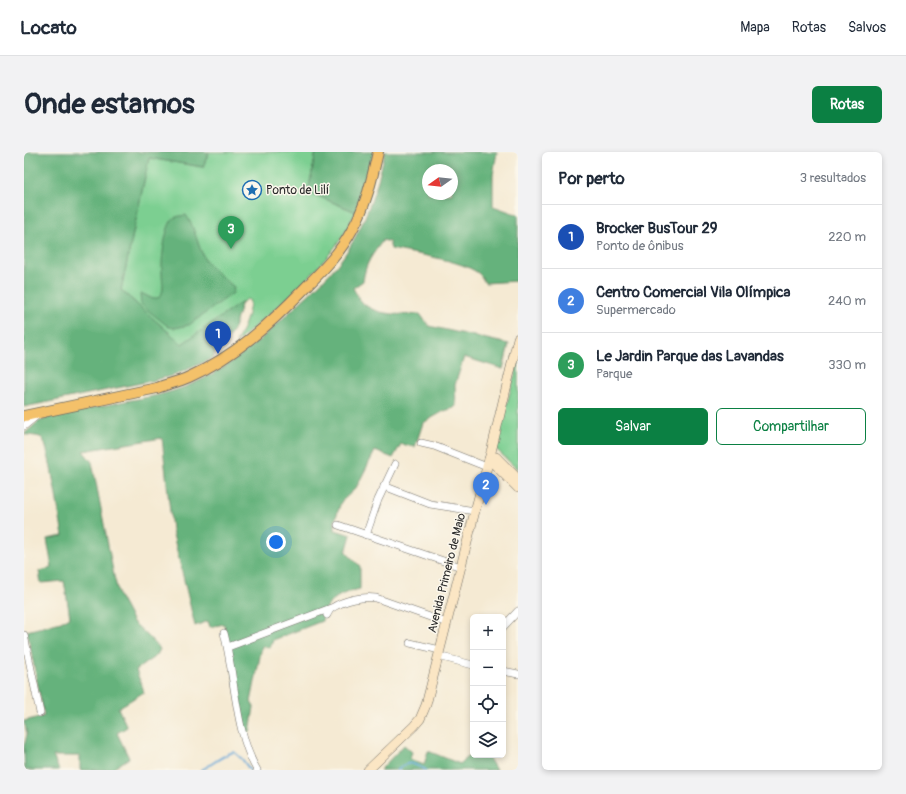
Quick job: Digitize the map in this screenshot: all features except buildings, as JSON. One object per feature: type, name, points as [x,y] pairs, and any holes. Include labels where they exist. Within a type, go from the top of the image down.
[{"type":"main road","points":[[24,416],[157,388],[187,378],[220,361],[250,340],[274,319],[321,272],[344,244],[353,230],[364,204],[378,152]]},
{"type":"main road","name":"Avenida Primeiro de Maio","points":[[368,770],[420,720],[429,697],[446,623],[489,459],[518,338]]},
{"type":"main road","points":[[489,459],[518,478]]},
{"type":"main road","points":[[504,469],[518,488]]},
{"type":"street","points":[[24,426],[44,411]]},
{"type":"street","points":[[421,443],[489,459]]},
{"type":"street","points":[[366,535],[384,486],[395,464]]},
{"type":"street","points":[[384,486],[430,504],[475,511]]},
{"type":"street","points":[[338,525],[461,567]]},
{"type":"street","points":[[228,647],[361,597],[376,598],[446,623]]},
{"type":"street","points":[[327,615],[331,608]]},
{"type":"street","points":[[506,624],[518,611]]},
{"type":"street","points":[[224,633],[246,743],[257,770]]},
{"type":"street","points":[[24,635],[40,713]]},
{"type":"street","points":[[410,643],[470,662]]},
{"type":"street","points":[[506,672],[518,674]]},
{"type":"green space","points":[[24,152],[209,152],[203,167],[149,158],[121,290],[182,344],[242,302],[233,331],[222,346],[215,351],[213,358],[175,375],[24,407]]},
{"type":"green space","points":[[209,152],[316,152],[308,192],[356,212],[341,239],[318,268],[292,294],[236,343],[247,318],[250,301],[247,299],[182,344],[121,290],[149,158],[202,167]]},
{"type":"green space","points":[[316,152],[374,152],[356,212],[308,192]]},
{"type":"green space","points":[[385,152],[497,152],[493,175],[493,206],[518,214],[518,281],[485,283],[479,274],[470,268],[449,261],[391,249],[389,242],[383,240],[368,263],[363,281],[353,288],[362,302],[367,307],[374,310],[389,314],[420,314],[429,326],[509,344],[503,369],[464,357],[455,385],[456,406],[423,423],[415,447],[401,444],[393,458],[375,451],[356,488],[341,502],[335,520],[335,530],[351,535],[346,552],[360,566],[360,589],[340,595],[330,603],[322,621],[273,640],[270,648],[262,646],[251,702],[254,707],[250,732],[246,732],[240,709],[224,624],[210,627],[208,621],[195,626],[172,530],[162,438],[83,451],[92,462],[119,596],[133,622],[160,649],[157,655],[136,670],[144,692],[118,708],[127,727],[117,733],[129,758],[111,770],[80,770],[80,756],[53,756],[59,770],[25,770],[24,747],[27,734],[24,721],[44,716],[27,631],[61,622],[70,617],[64,581],[41,583],[39,571],[52,568],[47,539],[63,536],[45,443],[40,437],[24,434],[38,422],[52,416],[166,393],[196,382],[227,365],[255,344],[316,288],[330,273],[348,250],[354,239],[366,215],[375,190]]},
{"type":"green space","points":[[186,215],[206,261],[216,272],[234,287],[233,293],[189,325],[175,328],[169,327],[146,309],[141,304],[140,295],[141,293],[153,299],[160,297],[162,294],[163,252],[168,228],[174,218]]},
{"type":"green space","points":[[518,362],[518,470],[495,448]]},
{"type":"green space","points":[[404,745],[412,752],[410,759],[424,765],[428,751],[460,764],[470,755],[470,758],[489,758],[496,770],[380,770]]},
{"type":"waterway","points":[[201,770],[225,755],[234,752],[242,759],[250,770]]},
{"type":"waterway","points":[[398,770],[408,764],[415,764],[426,770]]},
{"type":"place","name":"Ponto de Lilí","points":[[252,190]]},
{"type":"place","name":"Le Jardin Parque das Lavandas","points":[[231,249]]},
{"type":"place","name":"Brocker BusTour 29","points":[[218,354]]},
{"type":"place","name":"Centro Comercial Vila Olímpica","points":[[486,505]]}]
